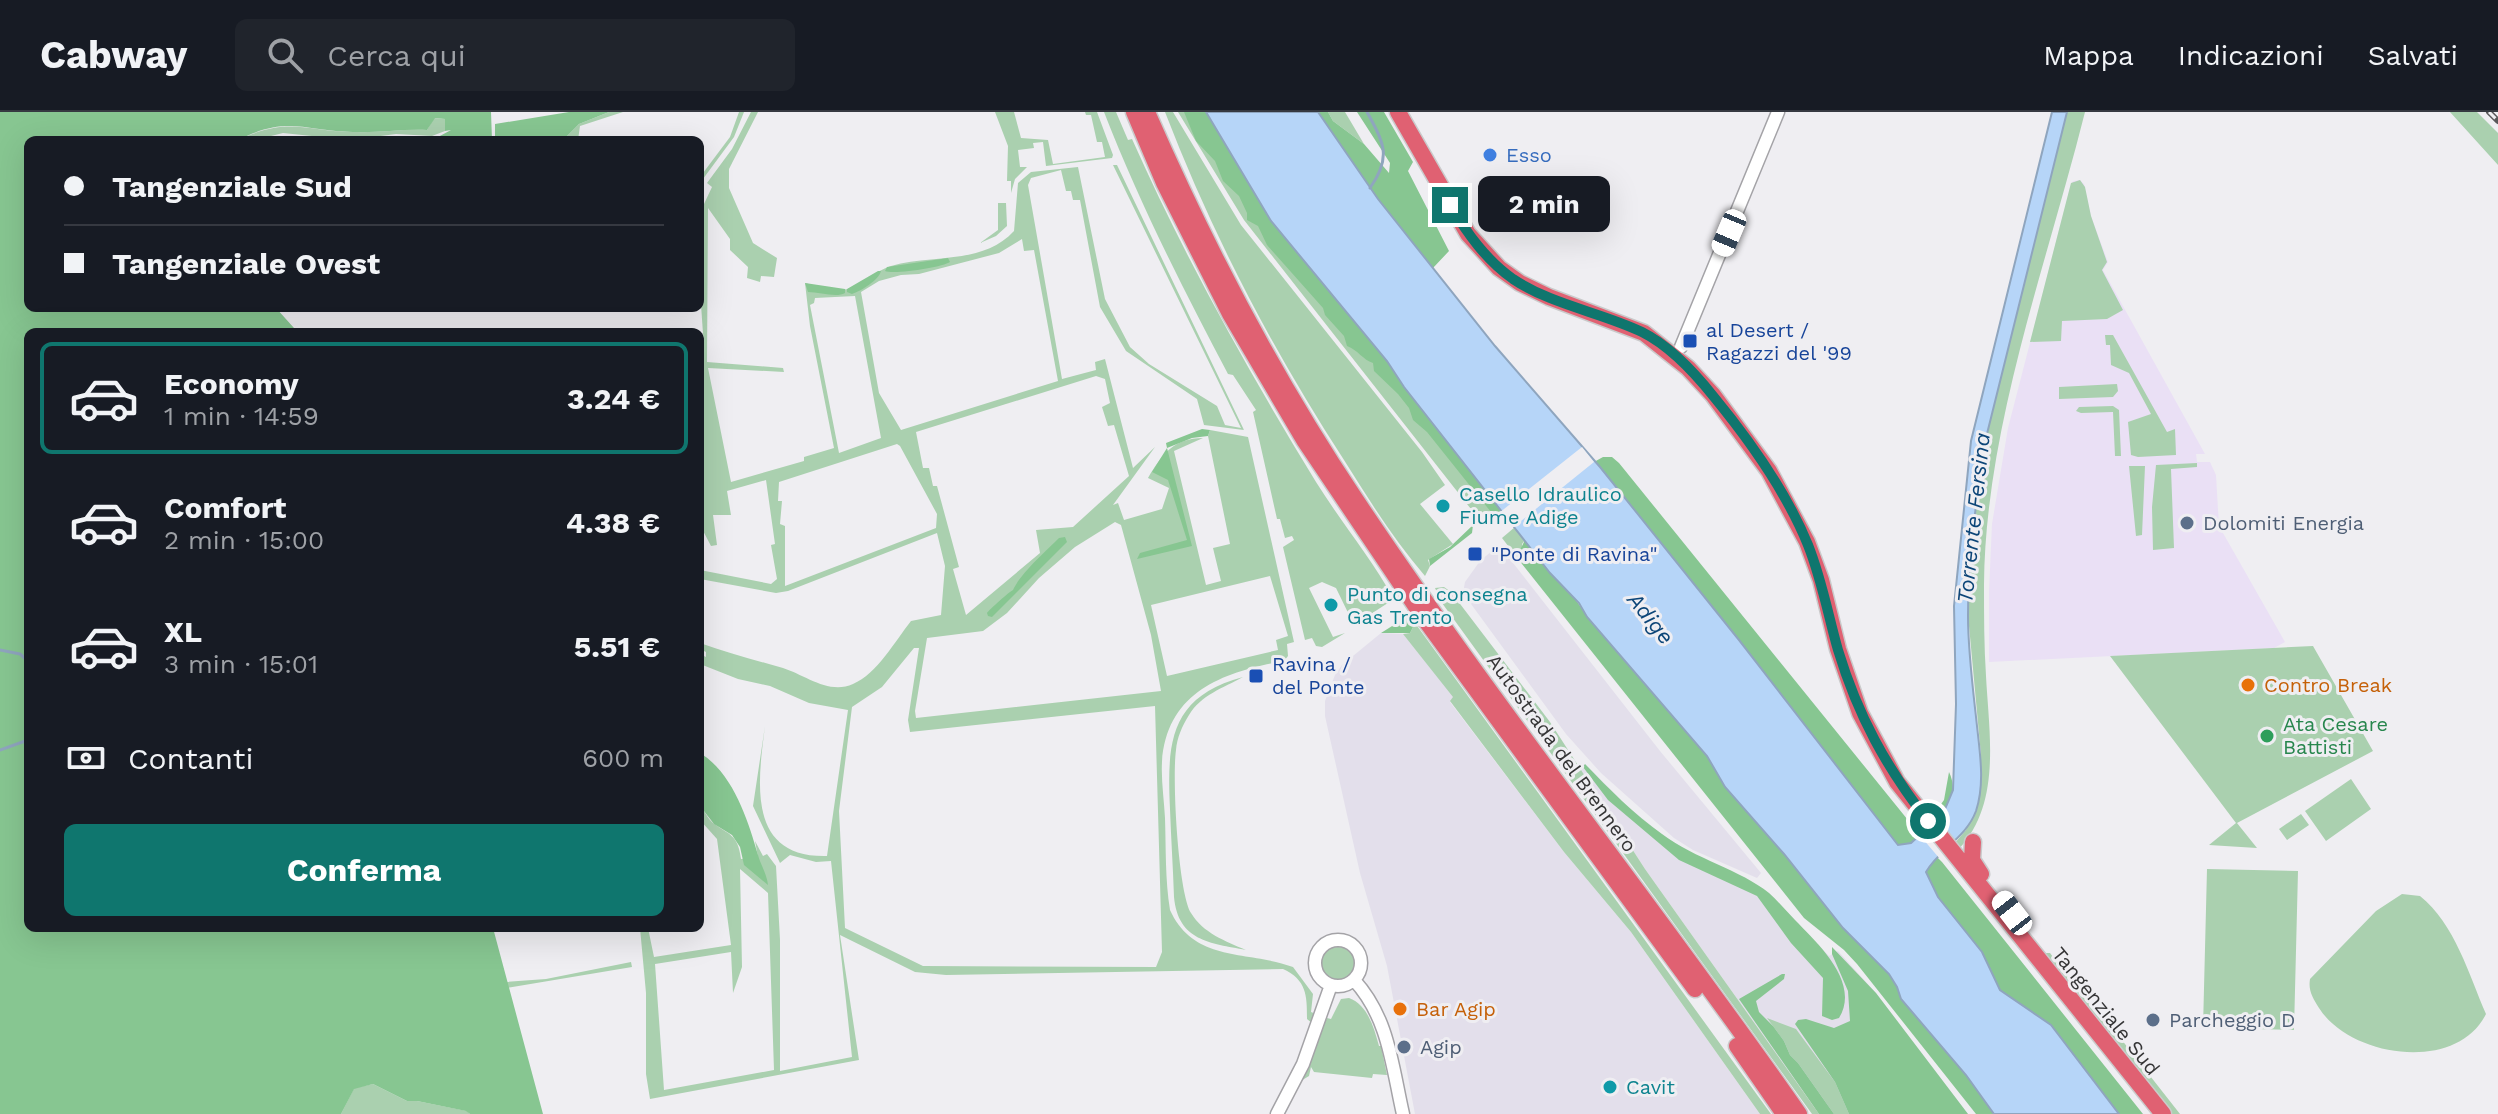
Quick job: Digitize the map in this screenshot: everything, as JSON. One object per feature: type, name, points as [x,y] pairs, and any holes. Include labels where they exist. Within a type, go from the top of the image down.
[{"type":"highway","name":"Autostrada del Brennero","points":[[1134,112],[1164,183],[1230,314],[1304,440],[1784,1114]]},
{"type":"highway","name":"Autostrada del Brennero","points":[[1147,112],[1240,307],[1393,564]]},
{"type":"highway","points":[[1388,112],[1469,241],[1495,274],[1518,289],[1577,316],[1641,339],[1689,378],[1728,425],[1772,489],[1800,541],[1814,576],[1832,651],[1853,716],[1895,785]]},
{"type":"highway","points":[[1398,112],[1469,241],[1499,268],[1520,283],[1549,297],[1644,333],[1673,348],[1713,395],[1769,471],[1793,515],[1821,580],[1838,649],[1860,713],[1895,785]]},
{"type":"highway","name":"Autostrada del Brennero","points":[[1428,614],[1799,1114]]},
{"type":"highway","name":"Tangenziale Sud","points":[[1895,785],[2150,1114]]},
{"type":"highway","points":[[1973,842],[1972,860],[2031,938],[2034,954]]},
{"type":"highway","name":"Tangenziale Sud","points":[[1950,856],[2163,1114]]},
{"type":"street","points":[[1673,348],[1778,112]]},
{"type":"street","points":[[1333,941],[1349,943],[1358,952],[1361,967],[1354,980],[1340,986],[1331,985],[1319,976],[1315,964],[1320,950],[1333,941]]},
{"type":"street","points":[[1354,980],[1380,1017],[1403,1114]]},
{"type":"street","points":[[1277,1114],[1303,1064],[1331,985]]},
{"type":"shaded area","points":[[2080,180],[2084,184],[2091,216],[2108,262],[2103,270],[2205,454],[2196,454],[2197,462],[2210,462],[2216,475],[2219,526],[2285,642],[2274,648],[1989,662],[1992,524],[2008,428],[2070,188],[2073,181]]},
{"type":"shaded area","points":[[1499,545],[1660,751],[1761,873],[1757,878],[1693,850],[1674,838],[1601,773],[1566,734],[1463,593],[1465,582],[1480,561]]},
{"type":"shaded area","points":[[1381,633],[1403,634],[1454,697],[1450,702],[1564,852],[1631,932],[1760,1114],[1415,1114],[1387,966],[1360,873],[1325,716],[1325,701],[1335,675],[1342,665]]},
{"type":"shaded area","points":[[1585,764],[1661,834],[1694,855],[1769,893],[1829,956],[1838,951],[1876,993],[1968,1114],[1819,1114],[1645,869],[1579,768]]},
{"type":"green space","points":[[0,112],[491,112],[492,136],[440,136],[451,130],[445,131],[445,119],[435,118],[427,130],[353,132],[283,126],[246,136],[24,136],[24,312],[280,312],[294,328],[24,328],[24,932],[494,932],[543,1114],[470,1114],[407,1101],[373,1084],[354,1089],[341,1114],[0,1114]]},
{"type":"green space","points":[[569,112],[609,112],[579,124],[567,136],[495,136],[495,124]]},
{"type":"green space","points":[[609,112],[623,112],[580,126],[579,136],[567,136],[579,124]]},
{"type":"green space","points":[[739,112],[744,112],[734,137],[704,178],[704,172],[730,137]]},
{"type":"green space","points":[[751,112],[758,112],[729,169],[729,188],[753,243],[777,258],[774,277],[761,276],[760,282],[747,278],[748,267],[730,250],[730,239],[708,208],[707,362],[783,368],[784,372],[708,368],[731,482],[804,461],[804,457],[834,448],[810,326],[805,283],[843,290],[891,266],[956,257],[987,249],[1014,231],[1018,183],[1031,172],[1078,167],[1105,299],[1130,347],[1149,364],[1217,406],[1225,425],[1241,428],[1113,165],[1117,165],[1244,430],[1204,425],[1197,399],[1126,351],[1100,307],[1080,200],[1073,200],[1071,191],[1066,191],[1061,170],[1031,178],[1028,185],[1062,379],[1096,370],[1095,362],[1105,359],[1133,468],[1155,447],[1113,505],[1118,503],[1124,520],[1162,509],[1169,488],[1148,478],[1170,449],[1184,441],[1203,438],[1174,451],[1206,585],[1221,581],[1213,548],[1230,544],[1208,436],[1210,430],[1248,437],[1294,642],[1287,644],[1288,656],[1284,661],[1220,679],[1187,702],[1175,718],[1166,738],[1162,762],[1170,910],[1180,927],[1207,947],[1293,967],[1313,994],[1311,1012],[1316,1014],[1313,1024],[1307,1019],[1306,996],[1301,984],[1283,969],[946,975],[915,972],[840,935],[859,1060],[650,1099],[646,1074],[646,993],[640,932],[649,932],[654,957],[731,945],[717,839],[704,824],[704,811],[735,840],[741,859],[758,857],[755,841],[763,856],[767,854],[776,866],[780,940],[780,1071],[852,1057],[831,861],[816,862],[790,855],[780,863],[753,806],[765,726],[760,792],[770,830],[782,844],[801,853],[827,856],[848,710],[809,703],[770,686],[738,679],[704,666],[704,644],[783,668],[826,686],[844,687],[870,673],[911,621],[941,615],[945,566],[937,533],[788,591],[776,593],[704,580],[704,571],[771,584],[777,579],[766,480],[727,491],[731,515],[713,515],[717,545],[711,546],[704,533],[702,312],[704,312],[704,204],[712,187],[707,183],[732,149]],"holes":[[[1022,239],[1024,251],[1034,250],[1058,381],[901,430],[879,393],[861,292],[879,281],[999,253]],[[855,296],[881,438],[839,453],[810,305],[815,298]],[[1096,376],[1105,379],[1110,403],[1102,407],[1108,426],[1114,425],[1129,476],[1073,527],[1036,530],[1040,553],[966,615],[953,569],[959,567],[937,486],[933,486],[929,468],[923,468],[916,432]],[[897,444],[937,514],[936,528],[785,586],[785,526],[780,524],[782,501],[778,501],[779,482]],[[1115,522],[1121,525],[1151,635],[1161,691],[916,718],[927,638],[983,631],[1007,613],[1039,578],[1075,547]],[[1270,576],[1288,636],[1276,640],[1278,650],[1167,676],[1151,605]],[[914,648],[919,648],[908,720],[910,732],[1155,706],[1162,952],[1156,967],[923,966],[845,928],[839,811],[852,707],[882,687]],[[740,869],[768,893],[774,1070],[664,1090],[655,964],[731,952],[733,993],[742,967]]]},
{"type":"green space","points":[[995,112],[1014,112],[1021,138],[1048,140],[1053,164],[1105,157],[1102,142],[1097,142],[1091,115],[1085,112],[1097,112],[1112,158],[1046,166],[1043,142],[1033,143],[1034,148],[1018,150],[1020,167],[1027,167],[1015,179],[1011,193],[1011,181],[1007,181],[1008,146]]},
{"type":"green space","points":[[1104,112],[1116,112],[1242,356],[1316,482],[1394,599],[1354,625],[1336,588],[1322,582],[1309,588],[1333,637],[1345,633],[1322,647],[1316,646],[1312,638],[1305,640],[1283,547],[1294,540],[1292,536],[1285,538],[1280,519],[1277,519],[1253,412],[1256,410],[1233,375],[1228,374],[1195,310],[1147,212]]},
{"type":"green space","points":[[1165,112],[1173,112],[1241,225],[1445,485],[1420,504],[1453,544],[1428,560],[1430,566],[1425,576],[1372,505],[1293,377],[1224,247]]},
{"type":"green space","points":[[1178,112],[1206,112],[1271,221],[1434,426],[1495,517],[1486,522],[1478,518],[1244,220]]},
{"type":"green space","points":[[1184,112],[1206,112],[1271,221],[1387,361],[1502,511],[1495,517],[1427,432],[1413,420],[1409,408],[1398,394],[1374,371],[1373,363],[1347,346],[1344,336],[1325,315],[1323,308],[1267,245],[1258,226],[1247,220],[1239,196],[1223,181],[1215,161],[1196,141]]},
{"type":"green space","points":[[1318,112],[1328,112],[1333,121],[1364,144],[1389,173],[1390,163],[1357,112],[1384,112],[1413,162],[1408,171],[1449,251],[1433,268],[1378,199]]},
{"type":"green space","points":[[1328,112],[1345,112],[1364,144],[1333,121]]},
{"type":"green space","points":[[2067,112],[2085,112],[2006,406],[1987,526],[1984,631],[1990,768],[1987,790],[1972,832],[1958,850],[1954,844],[1966,830],[1981,755],[1968,615],[1975,509],[1983,450]]},
{"type":"green space","points":[[2450,112],[2477,112],[2498,133],[2498,165]]},
{"type":"green space","points":[[434,118],[445,119],[445,131],[432,136],[312,136],[283,133],[248,136],[284,127],[353,132],[427,130]]},
{"type":"green space","points":[[2080,180],[2085,187],[2091,216],[2107,262],[2102,270],[2123,310],[2107,319],[2062,321],[2061,341],[2030,342],[2071,183]]},
{"type":"green space","points":[[998,203],[1006,203],[1007,226],[996,236],[980,243],[998,230]]},
{"type":"green space","points":[[948,258],[950,262],[929,268],[885,271],[887,267]]},
{"type":"green space","points":[[881,271],[880,274],[869,285],[852,294],[847,292],[847,289]]},
{"type":"green space","points":[[805,283],[845,289],[845,293],[808,292]]},
{"type":"green space","points":[[2105,335],[2113,335],[2167,432],[2175,429],[2176,455],[2131,455],[2128,422],[2151,414],[2129,373],[2111,365],[2110,345],[2106,345]]},
{"type":"green space","points":[[2117,384],[2118,391],[2113,397],[2059,399],[2059,387]]},
{"type":"green space","points":[[2113,406],[2119,410],[2121,456],[2115,456],[2113,412],[2076,411],[2079,407]]},
{"type":"green space","points":[[1202,429],[1210,430],[1208,436],[1192,438],[1167,448],[1166,443]]},
{"type":"green space","points":[[1167,448],[1192,546],[1137,559],[1140,553],[1187,540],[1168,480],[1152,472]]},
{"type":"green space","points":[[1603,457],[1612,457],[1619,463],[1916,830],[1919,836],[1911,843],[1898,845],[1739,640],[1594,462]]},
{"type":"green space","points":[[2197,463],[2197,467],[2171,469],[2174,548],[2153,550],[2152,507],[2156,465]]},
{"type":"green space","points":[[2129,466],[2145,466],[2142,535],[2136,536]]},
{"type":"green space","points":[[1473,525],[1472,533],[1430,566],[1429,559],[1450,547]]},
{"type":"green space","points":[[1515,527],[1525,540],[1522,544],[1522,564],[1502,538]]},
{"type":"green space","points":[[1065,537],[1067,542],[992,617],[988,616],[987,613],[1013,590],[1034,563],[1059,538]]},
{"type":"green space","points":[[1525,540],[1707,756],[1725,787],[1843,928],[1889,974],[1901,999],[1966,1075],[1994,1114],[1976,1114],[1857,964],[1804,918],[1522,564],[1520,550]]},
{"type":"green space","points":[[1444,587],[1451,592],[1550,722],[1645,869],[1819,1114],[1812,1114],[1442,603],[1435,588]]},
{"type":"green space","points":[[1408,616],[1415,623],[1410,633],[1381,633]]},
{"type":"green space","points":[[1415,623],[1771,1114],[1760,1114],[1631,932],[1564,852],[1450,701],[1453,697],[1403,634],[1410,633]]},
{"type":"green space","name":"Ata Cesare Battisti","points":[[2313,646],[2373,751],[2237,823],[2257,848],[2209,845],[2236,823],[2110,656]]},
{"type":"green space","points":[[1243,677],[1206,697],[1189,715],[1177,741],[1175,784],[1179,859],[1191,913],[1208,931],[1246,950],[1208,942],[1182,923],[1174,897],[1169,785],[1172,744],[1187,710],[1218,686]]},
{"type":"green space","points":[[704,756],[722,772],[738,798],[768,885],[744,865],[740,847],[732,835],[714,824],[704,811]]},
{"type":"green space","points":[[1585,764],[1622,801],[1662,834],[1758,885],[1776,899],[1834,964],[1841,977],[1844,1004],[1839,1018],[1832,1020],[1822,1016],[1823,978],[1791,943],[1757,896],[1679,860],[1608,800],[1583,767]]},
{"type":"green space","points":[[1949,772],[1953,786],[1951,799],[1935,821],[1931,818],[1944,800]]},
{"type":"green space","points":[[2351,779],[2371,809],[2326,841],[2305,811]]},
{"type":"green space","points":[[2301,814],[2309,825],[2287,840],[2279,829]]},
{"type":"green space","points":[[1937,857],[2143,1114],[2119,1114],[2051,1025],[2000,990],[1982,952],[1938,897],[1926,872]]},
{"type":"green space","points":[[2207,869],[2298,871],[2294,1030],[2203,1028]]},
{"type":"green space","points":[[2402,894],[2420,896],[2443,921],[2460,951],[2486,1014],[2472,1033],[2452,1045],[2429,1051],[2404,1052],[2355,1038],[2334,1025],[2319,1008],[2310,987],[2310,979],[2376,911]]},
{"type":"green space","points":[[1338,947],[1350,952],[1355,964],[1350,976],[1338,981],[1326,976],[1321,964],[1326,952]]},
{"type":"green space","points":[[1832,947],[1876,993],[1968,1114],[1849,1114],[1835,1082],[1795,1024],[1798,1020],[1806,1019],[1834,1028],[1850,1021],[1848,991]]},
{"type":"green space","points":[[2040,953],[2050,953],[2056,961],[2064,963],[2180,1114],[2170,1114]]},
{"type":"green space","points":[[631,962],[632,967],[507,988],[505,982],[546,979]]},
{"type":"green space","points":[[1785,974],[1784,979],[1756,1001],[1759,1012],[1773,1026],[1790,1055],[1834,1114],[1819,1114],[1739,999]]},
{"type":"green space","points":[[1349,998],[1361,1006],[1369,1018],[1381,1046],[1387,1075],[1373,1074],[1372,1078],[1314,1072],[1311,1067],[1309,1076],[1299,1082],[1327,1018],[1331,1019],[1341,999]]},
{"type":"green space","points":[[1767,1018],[1796,1029],[1835,1082],[1849,1114],[1834,1114]]},
{"type":"green space","points":[[373,1084],[407,1101],[470,1114],[341,1114],[354,1088]]},
{"type":"water","name":"Adige","points":[[1206,112],[1318,112],[1378,199],[1495,346],[1600,467],[1898,845],[1911,843],[1943,814],[1953,790],[1956,704],[1954,606],[1971,441],[2052,112],[2067,112],[1980,471],[1968,595],[1970,657],[1980,758],[1979,801],[1966,829],[1926,872],[1938,897],[1982,952],[2000,990],[2051,1025],[2119,1114],[1994,1114],[1966,1075],[1901,999],[1889,974],[1843,928],[1725,787],[1707,756],[1587,617],[1579,603],[1550,573],[1387,361],[1271,221]]},
{"type":"pier","points":[[1582,447],[1594,462],[1511,529],[1499,513]]},
{"type":"pier","points":[[1931,818],[1956,847],[1940,859],[1917,832]]},
{"type":"waterway","points":[[1367,112],[1383,150],[1381,167],[1370,188]]},
{"type":"waterway","points":[[0,650],[24,658]]},
{"type":"waterway","points":[[0,750],[24,741]]},
{"type":"railway","points":[[2489,112],[2498,121]]},
{"type":"place","name":"Esso","points":[[1490,155]]},
{"type":"place","name":"al Desert / Ragazzi del '99","points":[[1690,341]]},
{"type":"place","name":"Casello Idraulico Fiume Adige","points":[[1443,506]]},
{"type":"place","name":"Dolomiti Energia","points":[[2187,523]]},
{"type":"place","name":"\"Ponte di Ravina\"","points":[[1475,554]]},
{"type":"place","name":"Punto di consegna Gas Trento","points":[[1331,605]]},
{"type":"place","name":"Ravina / del Ponte","points":[[1256,676]]},
{"type":"place","name":"Contro Break","points":[[2248,685]]},
{"type":"place","name":"Ata Cesare Battisti","points":[[2267,736]]},
{"type":"place","name":"Bar Agip","points":[[1400,1009]]},
{"type":"place","name":"Parcheggio D","points":[[2153,1020]]},
{"type":"place","name":"Agip","points":[[1404,1047]]},
{"type":"place","name":"Cavit","points":[[1610,1087]]},
{"type":"route","points":[[1450,205],[1472,239],[1510,277],[1549,297],[1644,333],[1688,368],[1713,395],[1784,496],[1807,542],[1821,580],[1838,649],[1860,713],[1897,782],[1928,821]]},
{"type":"water label","name":"Torrente Fersina","points":[[1973,518]]}]
